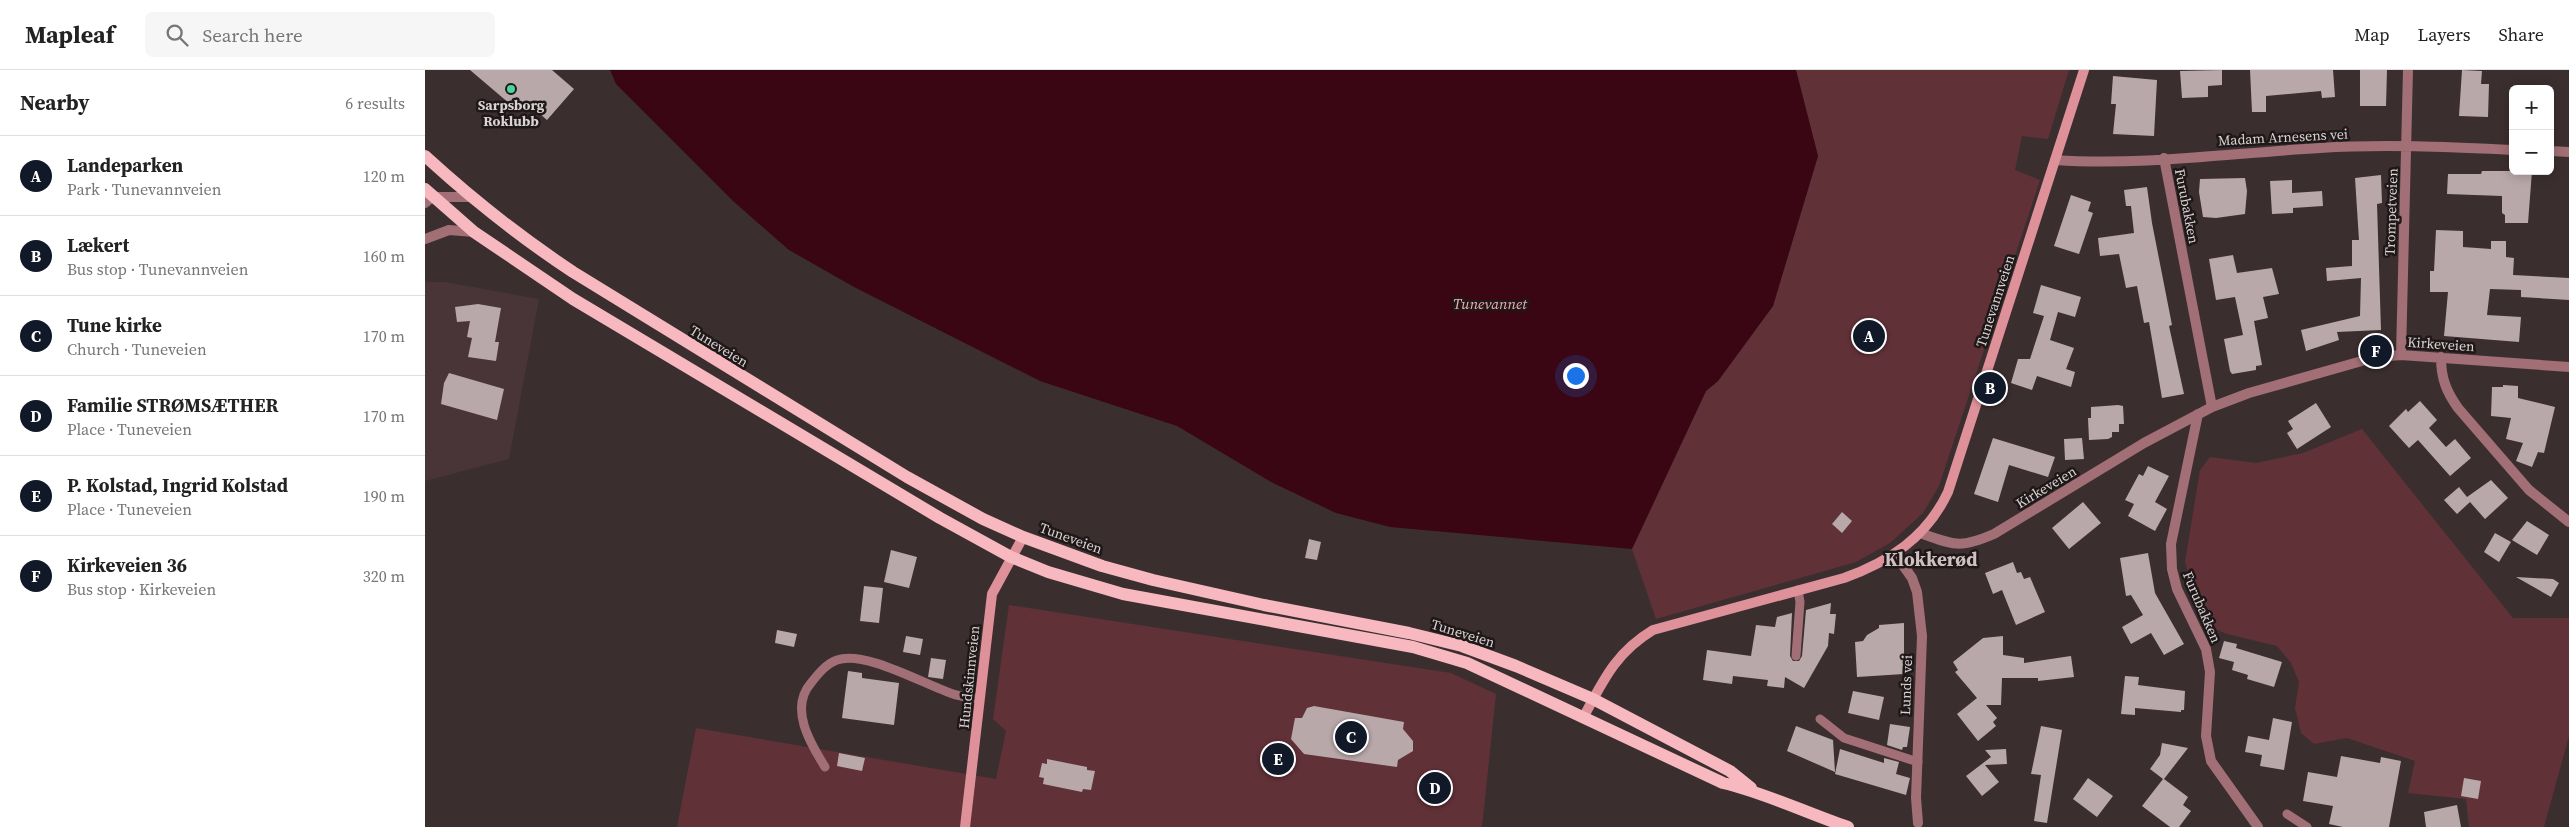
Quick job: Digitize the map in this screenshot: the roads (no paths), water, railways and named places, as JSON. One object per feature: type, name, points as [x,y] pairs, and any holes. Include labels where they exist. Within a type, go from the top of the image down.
[{"type":"main road","points":[[425,156],[470,197]]},
{"type":"main road","name":"Tuneveien","points":[[427,196],[474,232],[573,299],[940,518],[1011,556],[1049,572],[1123,594],[1413,647],[1441,654],[1497,677],[1723,783],[1753,790],[1808,814],[1848,827]]},
{"type":"main road","name":"Tuneveien","points":[[470,197],[519,236],[573,272],[907,478],[983,519],[1023,537],[1102,566],[1153,580],[1254,603],[1409,633],[1462,646],[1516,666],[1593,699],[1730,771],[1753,790]]},
{"type":"street","name":"Tunevannveien","points":[[1920,533],[1934,518],[1948,492],[2084,70]]},
{"type":"street","name":"Trompetveien","points":[[2401,355],[2408,70]]},
{"type":"street","name":"Madam Arnesens vei","points":[[2055,160],[2097,163],[2321,148],[2407,145],[2509,150]]},
{"type":"street","points":[[2554,151],[2569,152]]},
{"type":"street","name":"Furubakken","points":[[2164,158],[2212,407]]},
{"type":"street","name":"Tuneveien","points":[[427,196],[470,197]]},
{"type":"street","name":"Tuneveien","points":[[425,239],[449,230],[474,232]]},
{"type":"street","name":"Kirkeveien","points":[[1920,533],[1955,545],[1974,543],[1994,534],[2212,407],[2257,391],[2376,357],[2401,355],[2569,368]]},
{"type":"street","points":[[2441,358],[2441,376],[2447,394],[2529,490],[2569,522]]},
{"type":"street","name":"Furubakken","points":[[2198,414],[2171,544],[2172,569],[2177,589],[2206,649],[2210,672],[2205,736],[2211,761],[2258,827]]},
{"type":"street","points":[[1583,718],[1609,670],[1623,652],[1653,630],[1870,569],[1895,554],[1920,533]]},
{"type":"street","name":"Hundskinnveien","points":[[965,827],[992,594],[1023,537]]},
{"type":"street","name":"Lunds vei","points":[[1895,554],[1915,585],[1922,636],[1917,762],[1918,823]]},
{"type":"lane","points":[[1796,656],[1800,602],[1798,590]]},
{"type":"lane","points":[[825,767],[810,743],[801,708],[805,689],[822,670],[836,660],[849,658],[876,663],[955,695],[979,699]]},
{"type":"lane","points":[[1820,719],[1843,738],[1917,762]]},
{"type":"lane","points":[[2287,814],[2307,827]]},
{"type":"water","name":"Tunevannet","points":[[610,70],[1796,70],[1818,156],[1773,306],[1718,381],[1706,391],[1632,549],[1390,527],[1336,513],[1273,483],[1177,426],[1040,381],[854,287],[789,250],[733,201],[616,84]]},
{"type":"place","name":"Sarpsborg Roklubb","points":[[511,89]]},
{"type":"place","name":"Landeparken","points":[[1869,336]]},
{"type":"place","name":"Kirkeveien 36","points":[[2376,351]]},
{"type":"place","name":"Lækert","points":[[1990,388]]},
{"type":"place","name":"Tune kirke","points":[[1351,737]]},
{"type":"place","name":"P. Kolstad, Ingrid Kolstad","points":[[1278,759]]},
{"type":"place","name":"Familie STRØMSÆTHER","points":[[1435,788]]},
{"type":"district","name":"Klokkerød","points":[[1931,559]]}]
